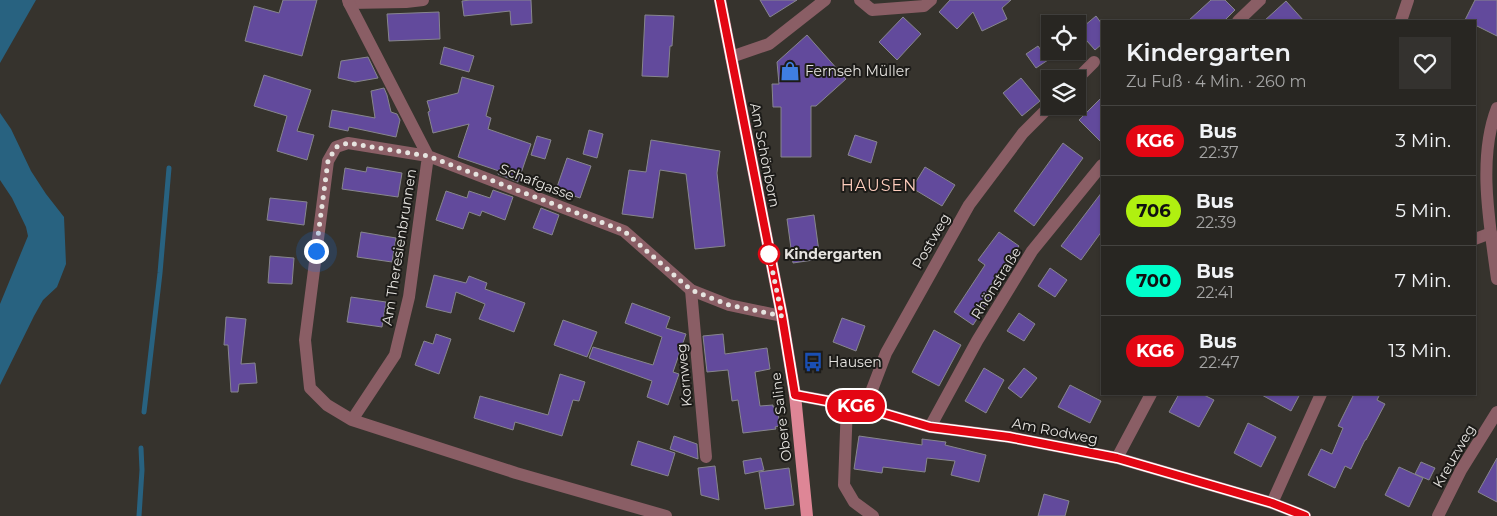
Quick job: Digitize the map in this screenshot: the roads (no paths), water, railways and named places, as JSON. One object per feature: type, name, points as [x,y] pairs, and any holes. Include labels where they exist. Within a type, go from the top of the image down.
[{"type":"main road","name":"Am Schönborn","points":[[720,0],[782,316]]},
{"type":"main road","name":"Obere Saline","points":[[782,316],[795,395],[807,516]]},
{"type":"street","points":[[423,0],[406,2],[349,2],[428,156]]},
{"type":"street","points":[[731,57],[769,44],[825,0]]},
{"type":"street","points":[[860,0],[872,10],[924,6],[931,0]]},
{"type":"street","points":[[1239,20],[1260,0]]},
{"type":"street","points":[[1401,20],[1408,0]]},
{"type":"street","points":[[1086,70],[1094,62]]},
{"type":"street","points":[[1497,108],[1485,162],[1497,279]]},
{"type":"street","name":"Postweg","points":[[865,408],[886,353],[969,205],[1023,133],[1041,115]]},
{"type":"street","name":"Am Theresienbrunnen","points":[[352,420],[395,355],[409,297],[428,156],[348,143],[336,147],[328,161],[305,340],[310,388],[328,405],[352,420],[516,473],[666,516]]},
{"type":"street","name":"Schafgasse","points":[[428,156],[624,231],[691,290],[729,305],[782,316]]},
{"type":"street","name":"Rhönstraße","points":[[930,427],[977,341],[1032,251],[1101,166]]},
{"type":"street","points":[[1476,239],[1491,233]]},
{"type":"street","name":"Kornweg","points":[[691,290],[706,457]]},
{"type":"street","name":"Am Rodweg","points":[[795,395],[865,408],[930,427],[1009,437],[1117,458],[1272,503],[1305,516]]},
{"type":"street","points":[[1117,458],[1150,395]]},
{"type":"street","points":[[1272,503],[1321,395]]},
{"type":"street","points":[[847,404],[844,485],[854,502],[873,516]]},
{"type":"street","name":"Kreuzweg","points":[[1438,516],[1461,470],[1497,412]]},
{"type":"water","points":[[0,0],[36,0],[0,63]]},
{"type":"water","points":[[0,113],[11,129],[31,171],[64,217],[66,264],[57,287],[43,300],[34,316],[0,385],[0,304],[28,236],[26,227],[12,198],[0,180]]},
{"type":"waterway","points":[[144,412],[160,273],[169,168]]},
{"type":"waterway","points":[[139,516],[142,470],[141,448]]},
{"type":"place","name":"Fernseh Müller","points":[[790,71]]},
{"type":"place","name":"Kindergarten","points":[[769,254]]},
{"type":"place","name":"Hausen","points":[[813,362]]},
{"type":"district","name":"HAUSEN","points":[[879,185]]}]
